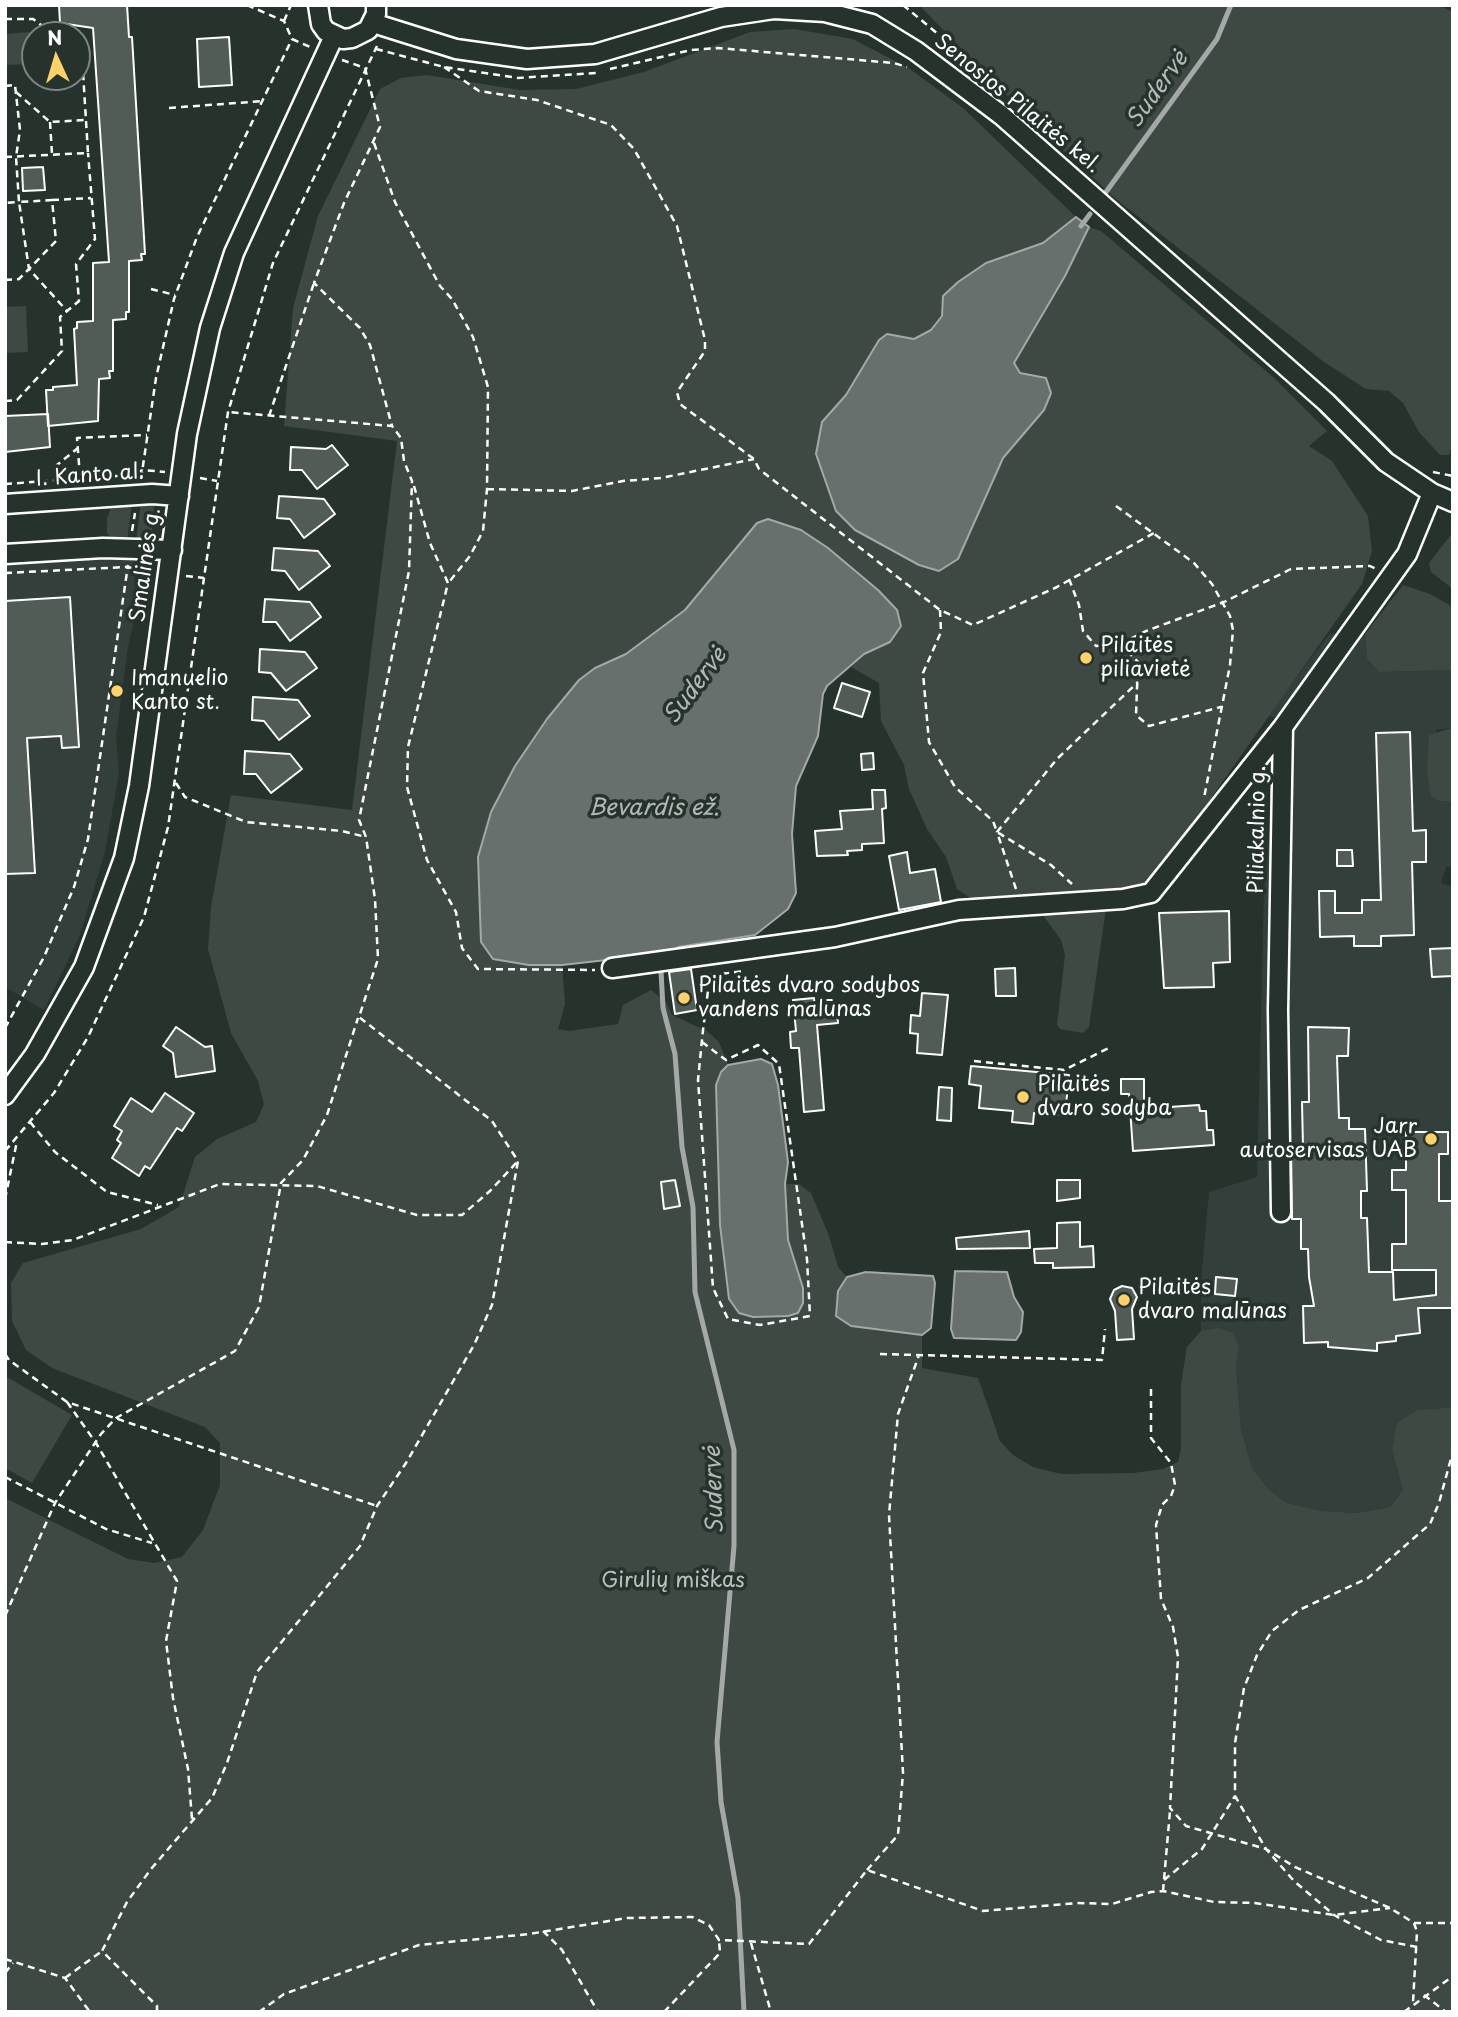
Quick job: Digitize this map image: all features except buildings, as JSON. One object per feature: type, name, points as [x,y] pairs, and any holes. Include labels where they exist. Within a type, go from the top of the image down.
[{"type":"street","points":[[317,5],[321,24],[334,36],[352,38],[368,30],[374,14]]},
{"type":"street","name":"Senosios Pilaitės kel.","points":[[374,14],[457,49],[527,59],[595,54],[748,12],[814,10],[872,24],[964,86],[1279,360],[1386,461],[1432,494],[1453,502]]},
{"type":"street","name":"Smalinės g.","points":[[5,1095],[35,1054],[84,967],[124,858],[139,786],[178,496],[197,380],[210,328],[234,253],[334,36]]},
{"type":"street","name":"I. Kanto al.","points":[[5,504],[152,494],[178,496]]},
{"type":"street","points":[[612,968],[835,937],[960,910],[1122,899],[1152,892],[1283,727],[1407,554],[1432,494]]},
{"type":"street","points":[[5,554],[103,548],[172,550]]},
{"type":"street","name":"Piliakalnio g.","points":[[1282,1212],[1278,996],[1283,727]]},
{"type":"path","points":[[247,5],[284,20],[292,39]]},
{"type":"path","points":[[284,20],[291,5]]},
{"type":"path","points":[[903,5],[950,44],[965,62],[968,73],[964,86]]},
{"type":"path","points":[[5,19],[36,21]]},
{"type":"path","points":[[376,49],[444,67],[543,78],[590,75],[665,55],[718,48],[894,63],[907,67]]},
{"type":"path","points":[[444,67],[479,90],[537,100],[611,125],[635,149],[677,226],[705,340],[705,351],[677,392],[680,404],[754,459],[759,469],[770,478],[940,610],[973,625],[1069,579],[1154,533]]},
{"type":"path","points":[[5,1152],[54,1093],[88,1037],[144,917],[168,827],[228,412],[273,263],[365,68],[380,127],[344,203],[270,416]]},
{"type":"path","points":[[5,86],[15,85],[16,92],[20,130],[16,157],[19,202],[29,269],[67,311]]},
{"type":"path","points":[[5,401],[17,400],[62,352],[60,317],[79,301],[76,264],[95,239],[84,91]]},
{"type":"path","points":[[16,92],[50,122],[86,120]]},
{"type":"path","points":[[169,108],[263,100]]},
{"type":"path","points":[[50,122],[52,155]]},
{"type":"path","points":[[374,144],[395,202],[440,286],[452,299],[472,337],[488,387],[487,489],[483,531],[470,556],[448,583],[408,747],[407,787],[427,860],[456,912],[462,948],[478,969],[580,972]]},
{"type":"path","points":[[5,158],[88,153]]},
{"type":"path","points":[[5,203],[92,198]]},
{"type":"path","points":[[5,280],[19,279],[56,241],[52,200]]},
{"type":"path","points":[[314,283],[360,328],[370,345],[392,426],[401,438],[404,461],[430,542],[448,583]]},
{"type":"path","points":[[151,289],[175,295]]},
{"type":"path","points":[[228,412],[392,426]]},
{"type":"path","points":[[82,499],[77,438],[147,435]]},
{"type":"path","points":[[57,480],[57,465],[78,448]]},
{"type":"path","points":[[487,489],[572,491],[623,481],[661,478],[754,459]]},
{"type":"path","points":[[5,484],[129,475],[143,470],[217,481]]},
{"type":"path","points":[[5,1616],[55,1503],[116,1418],[235,1350],[259,1307],[281,1184],[303,1160],[327,1115],[378,959],[375,899],[366,837],[359,820],[409,572],[412,481]]},
{"type":"path","points":[[1116,506],[1194,563],[1224,602],[1230,616],[1233,643],[1197,835]]},
{"type":"path","points":[[1069,579],[1080,605],[1083,631],[1096,646],[1121,644],[1146,631],[1224,602],[1291,569],[1370,566],[1389,577]]},
{"type":"path","points":[[5,573],[127,567],[205,578]]},
{"type":"path","points":[[940,610],[941,632],[923,673],[929,742],[955,787],[993,821],[1022,906]]},
{"type":"path","points":[[1121,644],[1138,662],[1136,715],[1149,726],[1221,707]]},
{"type":"path","points":[[997,832],[1057,759],[1138,682]]},
{"type":"path","points":[[175,781],[185,797],[246,822],[342,831],[366,837]]},
{"type":"path","points":[[997,832],[1051,865],[1088,901]]},
{"type":"path","points":[[702,1042],[726,1060],[758,1045],[779,1064],[807,1259],[810,1316],[760,1325],[728,1319],[713,1288],[698,1080],[702,1042],[710,975],[746,971]]},
{"type":"path","points":[[65,1978],[102,1951],[127,1902],[212,1798],[227,1763],[257,1672],[360,1546],[377,1506],[447,1394],[492,1305],[518,1161],[492,1121],[359,1017]]},
{"type":"path","points":[[974,1061],[1064,1070],[1111,1047]]},
{"type":"path","points":[[30,1122],[55,1152],[107,1192],[161,1206]]},
{"type":"path","points":[[5,1199],[17,1138]]},
{"type":"path","points":[[5,1242],[42,1244],[74,1240],[220,1184],[317,1186],[417,1215],[461,1214],[490,1191],[518,1161]]},
{"type":"path","points":[[880,1354],[1102,1360],[1105,1329]]},
{"type":"path","points":[[5,1354],[9,1360],[67,1402],[377,1506]]},
{"type":"path","points":[[719,1940],[809,1944],[898,1835],[903,1773],[889,1515],[898,1414],[919,1355]]},
{"type":"path","points":[[1151,1388],[1151,1438],[1171,1463],[1175,1485],[1171,1496],[1162,1505],[1156,1525],[1161,1599],[1173,1627],[1178,1657],[1164,1891]]},
{"type":"path","points":[[67,1402],[96,1443],[152,1543],[177,1581],[166,1641],[173,1698],[188,1769],[192,1821]]},
{"type":"path","points":[[1417,1947],[1381,1940],[1334,1915],[1294,1881],[1266,1849],[1236,1796],[1234,1742],[1244,1688],[1272,1630],[1299,1610],[1368,1578],[1430,1524],[1439,1503],[1453,1451]]},
{"type":"path","points":[[5,1477],[106,1529],[152,1543]]},
{"type":"path","points":[[1164,1880],[1186,1864],[1213,1834],[1236,1796]]},
{"type":"path","points":[[1170,1808],[1186,1826],[1266,1849],[1295,1867],[1390,1908],[1414,1923],[1418,1931],[1413,2002]]},
{"type":"path","points":[[867,1870],[983,1911],[1003,1912],[1077,1903],[1112,1904],[1151,1892],[1164,1891],[1214,1902],[1255,1903],[1334,1915],[1390,1908]]},
{"type":"path","points":[[259,2012],[284,1994],[419,1945],[627,1918],[692,1916],[709,1925],[719,1940],[720,1953],[664,2012]]},
{"type":"path","points":[[1414,1923],[1453,1923]]},
{"type":"path","points":[[543,1931],[562,1950],[598,2012]]},
{"type":"path","points":[[749,1943],[771,2012]]},
{"type":"path","points":[[102,1951],[157,2006],[157,2012]]},
{"type":"path","points":[[5,1959],[12,1964],[65,1978],[90,2012]]},
{"type":"path","points":[[5,1973],[12,1964]]},
{"type":"path","points":[[1404,2012],[1413,2002],[1453,1976]]},
{"type":"path","points":[[1424,1995],[1446,2012]]},
{"type":"shaded area","points":[[139,558],[147,566],[128,647],[116,737],[119,773],[105,852],[80,935],[44,1010],[5,987],[5,563]]},
{"type":"shaded area","points":[[1330,633],[1365,634],[1367,659],[1379,672],[1452,670],[1452,728],[1436,730],[1440,801],[1453,802],[1453,867],[1446,867],[1441,883],[1453,887],[1453,1407],[1418,1410],[1392,1451],[1403,1490],[1390,1507],[1357,1513],[1322,1511],[1287,1503],[1269,1490],[1252,1468],[1241,1429],[1236,1366],[1239,1347],[1201,1331],[1201,1282],[1209,1192],[1257,1177],[1264,890],[1281,721],[1268,715]]},
{"type":"green space","points":[[919,5],[1438,5],[1453,12],[1453,442],[1449,455],[1440,455],[1419,432],[1403,403],[1389,391],[1366,389],[1324,362],[1117,200],[1028,117]]},
{"type":"green space","name":"Girulių miškas","points":[[794,29],[853,39],[910,69],[963,108],[1076,217],[1043,243],[986,263],[943,296],[942,316],[931,330],[914,339],[886,334],[879,340],[846,395],[822,422],[981,509],[1003,458],[1044,410],[1029,375],[1020,373],[1014,363],[1065,276],[1089,227],[1101,231],[1273,377],[1327,431],[1309,446],[1332,461],[1368,516],[1372,551],[1362,584],[1154,879],[1142,887],[1108,894],[1089,1027],[1083,1033],[1060,1029],[1057,1025],[1065,955],[1061,940],[1031,899],[983,901],[972,899],[957,889],[946,857],[927,829],[909,789],[904,765],[881,721],[879,683],[851,667],[864,654],[891,641],[897,610],[878,590],[801,530],[757,523],[685,610],[626,654],[595,668],[579,680],[547,719],[515,766],[490,812],[478,857],[481,942],[493,959],[529,965],[562,965],[565,1004],[558,1029],[569,1031],[618,1024],[623,1005],[651,990],[666,1002],[672,1015],[707,1031],[719,1042],[728,1065],[721,1072],[716,1085],[720,1224],[725,1275],[798,1313],[803,1303],[803,1288],[788,1240],[785,1184],[799,1184],[811,1193],[829,1236],[838,1267],[847,1277],[838,1291],[851,1326],[922,1335],[922,1368],[978,1378],[1000,1441],[1013,1455],[1033,1467],[1061,1474],[1133,1473],[1163,1469],[1178,1462],[1181,1448],[1181,1384],[1187,1347],[1201,1331],[1219,1328],[1233,1333],[1239,1347],[1236,1366],[1241,1429],[1252,1468],[1269,1490],[1287,1503],[1322,1511],[1357,1513],[1390,1507],[1403,1490],[1392,1451],[1397,1423],[1418,1410],[1453,1407],[1453,2012],[5,2012],[5,1498],[128,1559],[154,1563],[182,1557],[203,1530],[220,1485],[220,1443],[205,1427],[52,1368],[26,1350],[12,1321],[11,1283],[23,1263],[141,1229],[179,1207],[195,1157],[217,1139],[256,1122],[264,1104],[258,1081],[231,1033],[208,949],[211,907],[231,795],[352,810],[397,441],[284,426],[293,308],[318,216],[380,89],[401,78],[427,75],[520,90],[576,89],[644,72],[750,32]]},
{"type":"green space","points":[[21,33],[21,64],[5,65],[5,34]]},
{"type":"green space","points":[[26,306],[28,352],[5,353],[5,307]]},
{"type":"green space","points":[[155,501],[151,537],[136,541],[141,503]]},
{"type":"green space","points":[[132,503],[127,542],[117,543],[107,533],[107,518],[111,508]]},
{"type":"green space","points":[[1453,532],[1453,589],[1431,572],[1429,563]]},
{"type":"green space","points":[[1403,585],[1430,594],[1453,607],[1453,802],[1440,801],[1431,796],[1427,771],[1429,735],[1452,728],[1452,670],[1379,672],[1367,659],[1365,634]]},
{"type":"green space","points":[[5,1376],[72,1415],[32,1483],[5,1468]]},
{"type":"water","points":[[1076,217],[1089,227],[1065,276],[1014,363],[1020,373],[1046,378],[1051,393],[1044,410],[1003,458],[958,559],[939,571],[919,565],[855,530],[836,511],[816,454],[822,422],[846,395],[879,340],[887,334],[914,339],[931,330],[942,316],[943,296],[958,282],[986,263],[1043,243]]},
{"type":"water","name":"Bevardis ež.","points":[[768,519],[801,530],[828,548],[878,590],[897,610],[901,626],[890,642],[864,654],[827,686],[823,694],[818,736],[796,786],[792,834],[796,893],[788,909],[755,935],[678,947],[675,951],[660,954],[562,965],[529,965],[493,959],[481,942],[478,857],[491,812],[515,766],[547,719],[579,680],[595,668],[626,654],[685,610],[757,523]]},
{"type":"water","points":[[761,1059],[772,1064],[778,1085],[788,1162],[785,1184],[788,1240],[803,1288],[803,1303],[798,1313],[788,1316],[753,1317],[739,1313],[729,1299],[720,1225],[716,1085],[721,1072],[728,1065]]},
{"type":"water","points":[[955,1271],[1007,1272],[1014,1297],[1023,1312],[1021,1332],[1016,1340],[954,1338],[951,1329]]},
{"type":"water","points":[[866,1272],[933,1276],[935,1283],[931,1328],[922,1335],[851,1326],[836,1316],[838,1291],[847,1277]]},
{"type":"waterway","name":"Sudervė","points":[[1106,192],[1217,39],[1231,5]]},
{"type":"waterway","name":"Sudervė","points":[[1081,226],[1090,214]]},
{"type":"waterway","name":"Sudervė","points":[[661,971],[663,1008],[675,1054],[682,1147],[693,1207],[695,1292],[734,1450],[734,1546],[717,1742],[721,1802],[738,1898],[744,2012]]},
{"type":"place","name":"Pilaitės piliavietė","points":[[1086,658]]},
{"type":"place","name":"Imanuelio Kanto st.","points":[[117,691]]},
{"type":"place","name":"Pilaitės dvaro sodybos vandens malūnas","points":[[684,998]]},
{"type":"place","name":"Pilaitės dvaro sodyba","points":[[1023,1097]]},
{"type":"place","name":"Jarr autoservisas UAB","points":[[1431,1139]]},
{"type":"place","name":"Pilaitės dvaro malūnas","points":[[1124,1300]]}]
